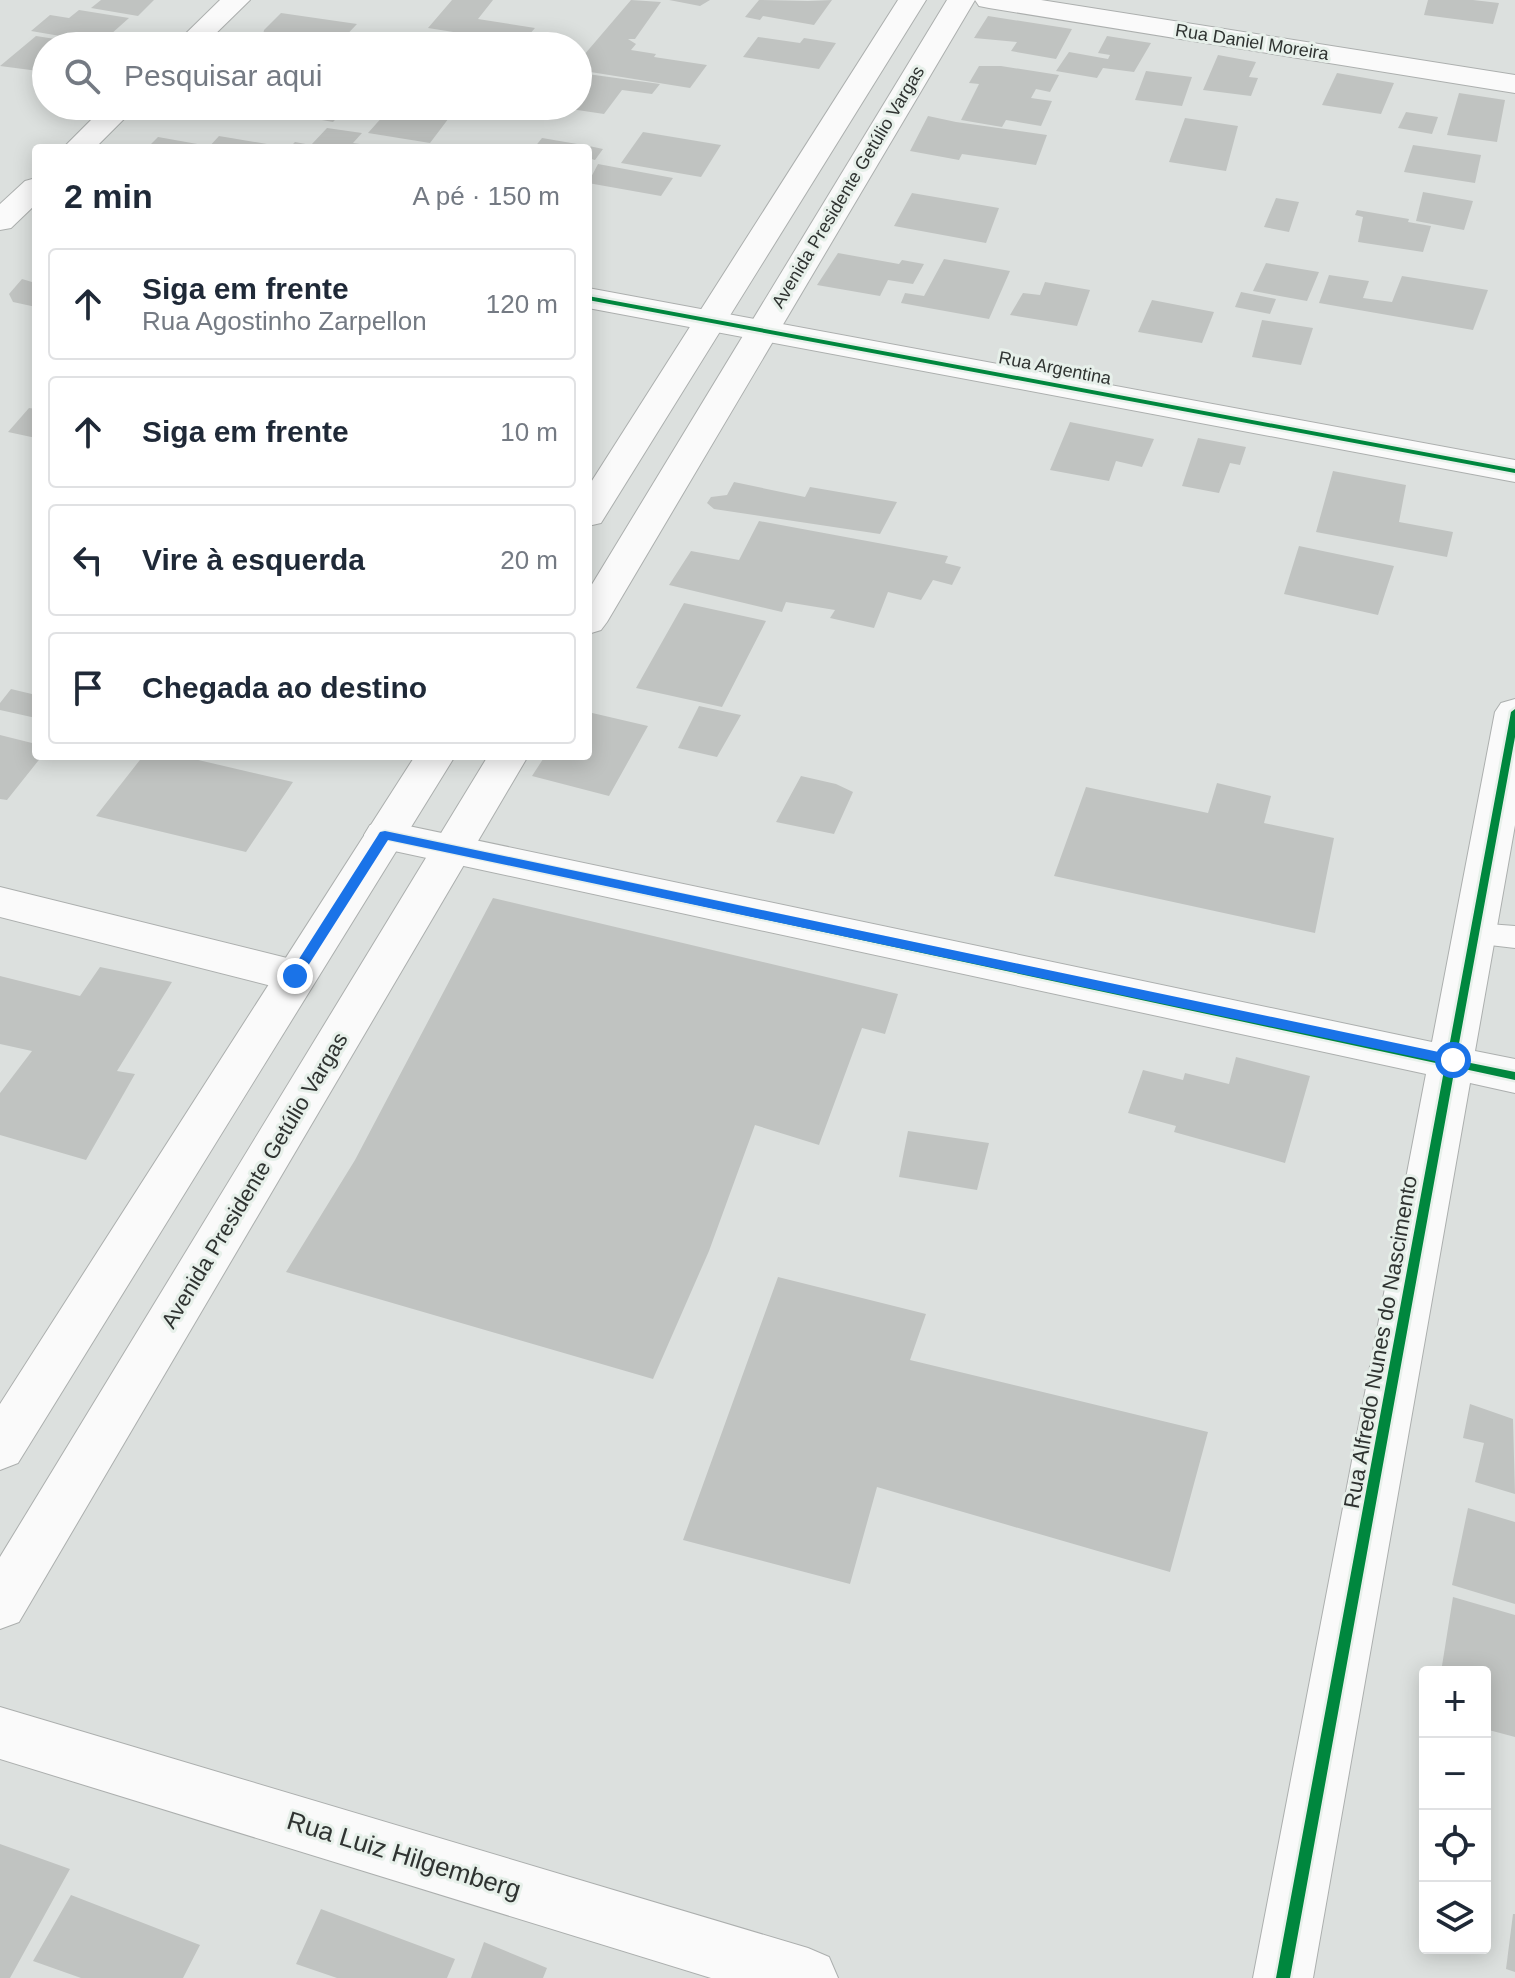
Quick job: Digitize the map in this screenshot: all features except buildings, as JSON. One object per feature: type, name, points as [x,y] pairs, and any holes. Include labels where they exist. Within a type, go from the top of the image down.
[{"type":"street","points":[[202,32],[236,0]]},
{"type":"street","name":"Avenida Presidente Getúlio Vargas","points":[[592,509],[912,0]]},
{"type":"street","name":"Avenida Presidente Getúlio Vargas","points":[[592,615],[961,0]]},
{"type":"street","name":"Rua Daniel Moreira","points":[[989,0],[1515,84]]},
{"type":"street","points":[[82,144],[107,120]]},
{"type":"street","points":[[0,221],[24,195]]},
{"type":"street","name":"Rua Argentina","points":[[592,299],[1515,471]]},
{"type":"street","name":"Rua Alfredo Nunes do Nascimento","points":[[1283,1978],[1453,1060],[1495,935],[1515,712]]},
{"type":"street","points":[[0,1448],[432,760]]},
{"type":"street","name":"Avenida Presidente Getúlio Vargas","points":[[0,1605],[506,760]]},
{"type":"street","points":[[385,835],[1453,1060],[1515,1076]]},
{"type":"street","points":[[0,902],[295,976]]},
{"type":"street","name":"Rua Luiz Hilgemberg","points":[[0,1733],[808,1978]]},
{"type":"cycle path","points":[[592,299],[1515,471]]},
{"type":"cycle path","points":[[1283,1978],[1515,712]]},
{"type":"cycle path","points":[[385,835],[1515,1076]]},
{"type":"route","points":[[295,976],[385,835],[1453,1060]]}]
